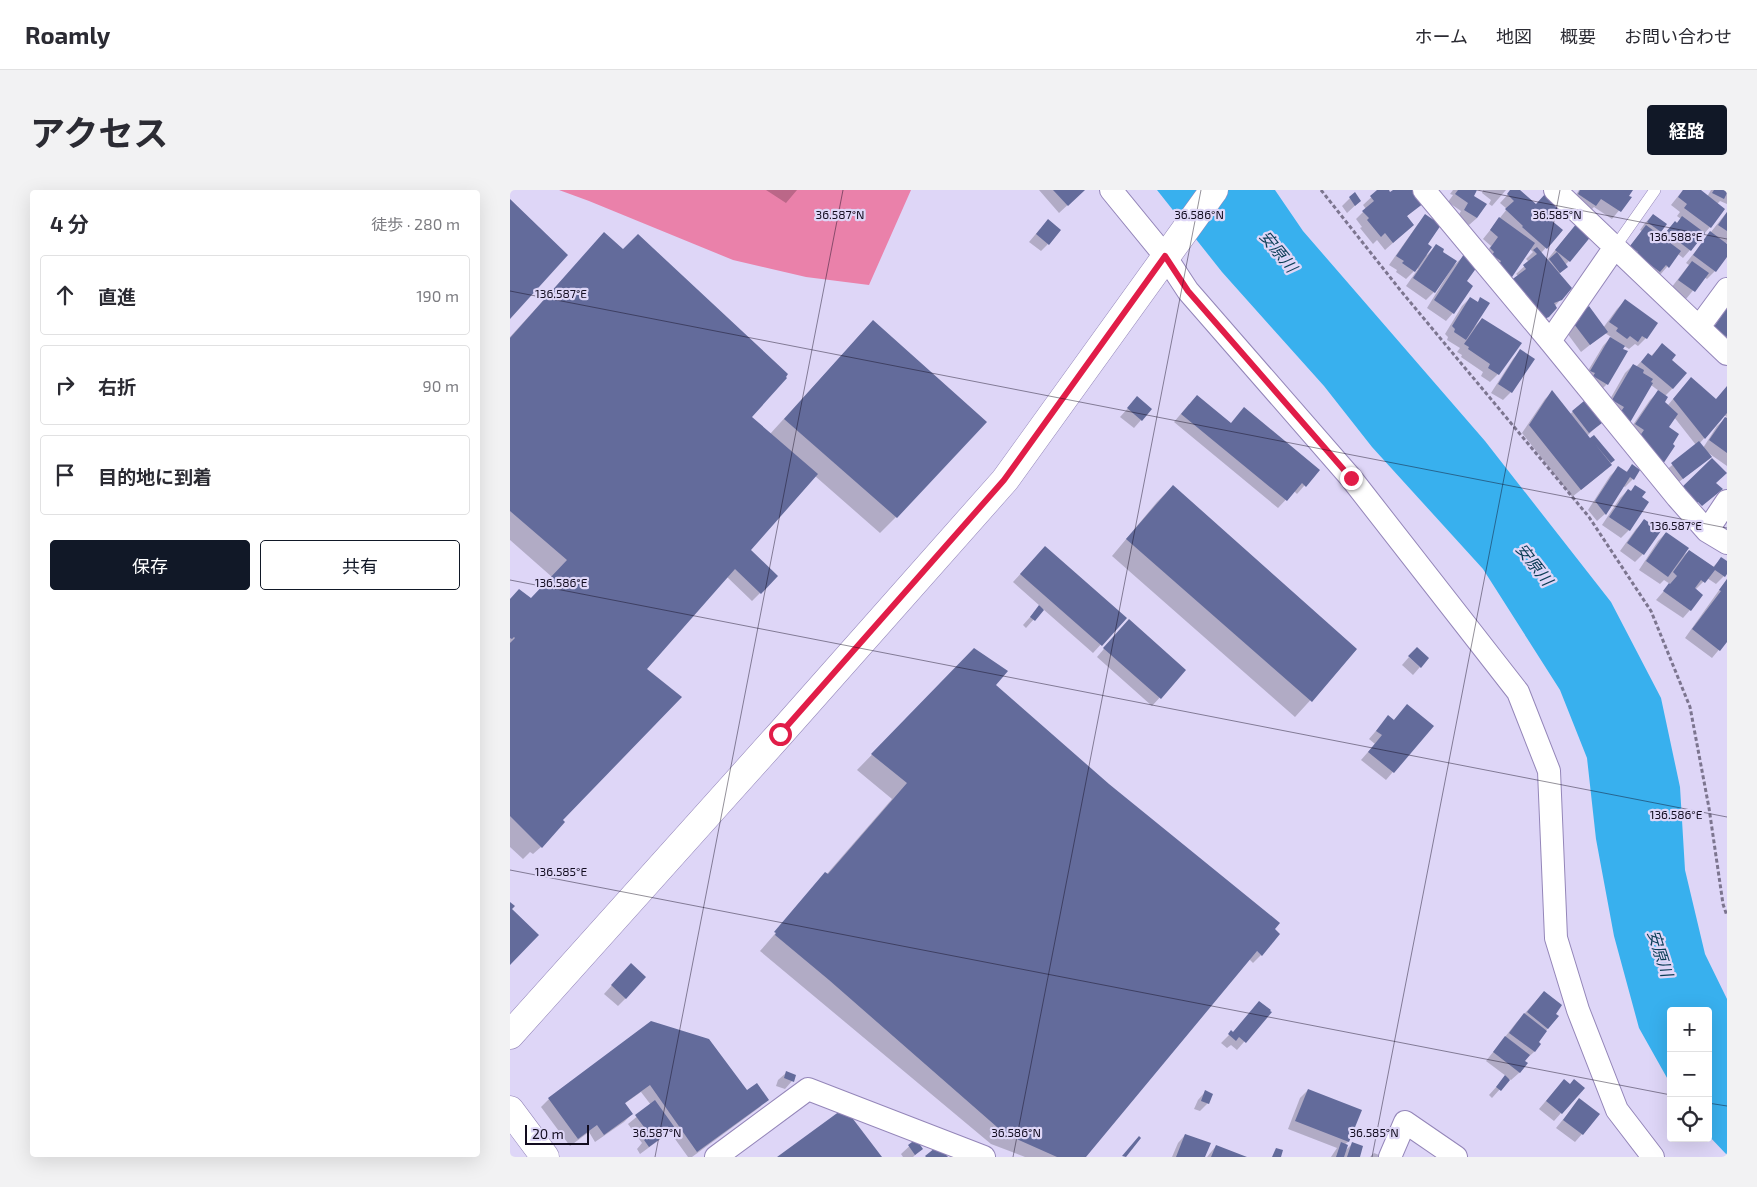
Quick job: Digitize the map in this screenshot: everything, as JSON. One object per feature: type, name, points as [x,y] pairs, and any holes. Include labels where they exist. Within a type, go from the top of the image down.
[{"type":"street","points":[[1111,190],[1170,249],[1188,291],[1351,478],[1518,692],[1549,771],[1556,938],[1578,1010],[1617,1110],[1653,1157]]},
{"type":"street","points":[[510,1035],[780,734],[1004,480],[1214,190]]},
{"type":"street","points":[[1424,190],[1706,531],[1727,543]]},
{"type":"street","points":[[1555,190],[1727,354]]},
{"type":"street","points":[[1550,341],[1616,247]]},
{"type":"street","points":[[1699,327],[1727,289]]},
{"type":"street","points":[[1706,531],[1727,501]]},
{"type":"street","points":[[716,1157],[808,1089],[984,1157]]},
{"type":"street","points":[[510,1110],[545,1157]]},
{"type":"street","points":[[1390,1157],[1406,1122],[1456,1157]]},
{"type":"lane","points":[[1616,247],[1655,190]]},
{"type":"path","points":[[1321,190],[1401,291],[1589,517],[1651,611],[1690,708],[1709,808],[1723,904],[1727,916]]},
{"type":"shaded area","points":[[559,190],[911,190],[869,285],[806,277],[733,260]]},
{"type":"water","name":"安原川","points":[[1157,190],[1275,190],[1303,231],[1485,441],[1611,602],[1661,698],[1680,787],[1685,870],[1705,954],[1727,999],[1727,1155],[1712,1139],[1712,1007],[1667,1007],[1667,1078],[1639,1028],[1614,936],[1596,839],[1587,758],[1560,690],[1483,569],[1372,447],[1324,386],[1222,272]]},
{"type":"building","points":[[1053,190],[1085,190],[1068,206]]},
{"type":"building","points":[[1377,190],[1389,190],[1390,192],[1393,190],[1414,190],[1424,203],[1407,216],[1414,225],[1393,243],[1385,233],[1381,237],[1367,220],[1369,218],[1362,211],[1374,201],[1370,196]]},
{"type":"building","points":[[1458,190],[1477,190],[1474,196],[1487,204],[1477,218],[1464,210],[1468,203],[1455,194]]},
{"type":"building","points":[[1510,190],[1520,190],[1536,204],[1546,193],[1562,207],[1551,220],[1563,230],[1547,249],[1505,209],[1514,201],[1507,194]]},
{"type":"building","points":[[1580,190],[1633,190],[1629,196],[1632,197],[1621,212],[1601,199],[1596,206],[1578,194]]},
{"type":"building","points":[[1683,190],[1701,190],[1725,209],[1711,228],[1684,208],[1687,204],[1678,197]]},
{"type":"building","points":[[1714,190],[1727,190],[1724,199],[1712,193]]},
{"type":"building","points":[[1355,192],[1361,201],[1355,206],[1349,197]]},
{"type":"building","points":[[510,199],[568,255],[510,319]]},
{"type":"building","points":[[1727,212],[1727,231],[1718,225]]},
{"type":"building","points":[[1425,214],[1441,225],[1428,244],[1432,247],[1415,272],[1396,256]]},
{"type":"building","points":[[1653,214],[1667,224],[1661,232],[1647,222]]},
{"type":"building","points":[[1682,216],[1705,233],[1691,251],[1666,232]]},
{"type":"building","points":[[1499,217],[1535,243],[1510,280],[1498,266],[1501,261],[1492,255],[1494,252],[1490,248],[1498,237],[1490,230]]},
{"type":"building","points":[[1048,219],[1061,230],[1049,245],[1036,234]]},
{"type":"building","points":[[1577,223],[1592,235],[1570,262],[1555,250]]},
{"type":"building","points":[[1646,225],[1681,251],[1669,268],[1666,265],[1660,272],[1636,254],[1638,252],[1630,246]]},
{"type":"building","points":[[1710,231],[1727,244],[1727,257],[1716,272],[1693,255]]},
{"type":"building","points":[[604,232],[623,249],[638,234],[788,374],[787,378],[752,417],[818,474],[751,550],[778,576],[761,594],[735,569],[647,669],[682,697],[563,820],[565,822],[542,848],[510,816],[510,643],[515,638],[510,638],[510,599],[519,589],[531,598],[567,560],[510,511],[510,338]]},
{"type":"building","points":[[1436,244],[1444,249],[1443,252],[1457,261],[1435,293],[1413,278]]},
{"type":"building","points":[[1537,247],[1572,288],[1562,300],[1554,303],[1557,308],[1549,317],[1542,320],[1510,281],[1526,269],[1523,265],[1537,254],[1533,250]]},
{"type":"building","points":[[1557,252],[1568,267],[1560,273],[1549,259]]},
{"type":"building","points":[[1464,254],[1477,267],[1467,281],[1473,286],[1454,314],[1434,300]]},
{"type":"building","points":[[1692,261],[1709,273],[1695,292],[1678,280]]},
{"type":"building","points":[[1470,297],[1478,302],[1480,297],[1490,303],[1466,340],[1454,332],[1455,329],[1452,326]]},
{"type":"building","points":[[1625,299],[1658,323],[1647,339],[1642,336],[1638,342],[1630,336],[1627,339],[1616,331],[1618,328],[1609,322]]},
{"type":"building","points":[[1589,306],[1608,332],[1590,345],[1574,324],[1580,319],[1577,315]]},
{"type":"building","points":[[1727,308],[1727,337],[1714,327]]},
{"type":"building","points":[[1482,318],[1522,343],[1499,375],[1488,368],[1490,364],[1468,349],[1469,347],[1464,344]]},
{"type":"building","points":[[873,320],[987,422],[897,518],[784,419]]},
{"type":"building","points":[[1610,337],[1625,346],[1623,349],[1628,351],[1608,385],[1593,376],[1595,373],[1590,371]]},
{"type":"building","points":[[1662,343],[1676,355],[1672,360],[1687,373],[1673,389],[1641,362],[1648,353],[1652,356]]},
{"type":"building","points":[[1520,349],[1535,359],[1512,393],[1498,384]]},
{"type":"building","points":[[1633,364],[1644,370],[1643,373],[1653,379],[1651,382],[1653,383],[1628,426],[1618,416],[1624,407],[1612,400]]},
{"type":"building","points":[[1691,377],[1716,399],[1727,386],[1727,413],[1705,439],[1673,399]]},
{"type":"building","points":[[1552,390],[1590,438],[1594,435],[1615,460],[1611,463],[1595,444],[1612,465],[1581,490],[1529,425]]},
{"type":"building","points":[[1658,390],[1668,397],[1665,402],[1678,414],[1669,427],[1679,434],[1673,444],[1675,446],[1663,464],[1637,440],[1644,430],[1635,424]]},
{"type":"building","points":[[1197,395],[1231,423],[1244,407],[1320,470],[1306,487],[1302,483],[1287,501],[1181,414]]},
{"type":"building","points":[[1137,396],[1152,409],[1142,421],[1127,408]]},
{"type":"building","points":[[1584,401],[1602,423],[1589,433],[1572,411]]},
{"type":"building","points":[[1725,417],[1727,418],[1727,453],[1709,440]]},
{"type":"building","points":[[1699,441],[1712,457],[1683,479],[1671,463]]},
{"type":"building","points":[[1712,458],[1727,473],[1716,483],[1723,489],[1702,506],[1678,491]]},
{"type":"building","points":[[1632,464],[1640,470],[1634,480],[1630,477],[1606,515],[1595,501],[1618,466],[1627,472]]},
{"type":"building","points":[[1173,485],[1357,649],[1312,702],[1126,539]]},
{"type":"building","points":[[1635,485],[1646,492],[1642,497],[1649,502],[1630,531],[1609,517],[1628,489],[1631,491]]},
{"type":"building","points":[[1644,519],[1661,531],[1644,555],[1627,543]]},
{"type":"building","points":[[1666,532],[1689,548],[1668,577],[1646,561]]},
{"type":"building","points":[[1045,546],[1127,618],[1102,646],[1020,574]]},
{"type":"building","points":[[1689,550],[1714,567],[1721,557],[1727,561],[1727,574],[1725,577],[1715,570],[1705,583],[1701,580],[1695,588],[1703,595],[1691,611],[1663,591],[1677,576],[1673,572]]},
{"type":"building","points":[[1727,579],[1727,642],[1720,651],[1692,629],[1721,591],[1719,590]]},
{"type":"building","points":[[1039,605],[1044,610],[1035,621],[1030,617]]},
{"type":"building","points":[[1129,619],[1186,670],[1161,699],[1103,648]]},
{"type":"building","points":[[1417,647],[1429,658],[1421,668],[1408,656]]},
{"type":"building","points":[[974,648],[1008,671],[996,685],[1109,784],[1280,923],[1275,929],[1280,934],[1262,956],[1257,951],[1086,1157],[1057,1157],[1005,1134],[775,935],[776,933],[774,932],[825,872],[828,874],[907,783],[871,754]]},
{"type":"building","points":[[1407,704],[1434,726],[1394,773],[1368,752],[1382,735],[1376,731],[1388,715],[1394,720]]},
{"type":"building","points":[[510,902],[515,906],[512,909],[539,935],[510,965]]},
{"type":"building","points":[[631,963],[646,977],[626,999],[611,985]]},
{"type":"building","points":[[1544,991],[1562,1005],[1556,1014],[1559,1016],[1548,1029],[1527,1012]]},
{"type":"building","points":[[1259,1001],[1272,1012],[1246,1043],[1239,1037],[1236,1041],[1228,1034],[1231,1030],[1233,1032]]},
{"type":"building","points":[[1524,1013],[1547,1031],[1535,1052],[1509,1033]]},
{"type":"building","points":[[651,1021],[709,1039],[747,1090],[757,1083],[769,1100],[697,1152],[650,1085],[625,1103],[633,1114],[604,1135],[597,1125],[578,1139],[548,1098]]},
{"type":"building","points":[[1505,1036],[1530,1055],[1525,1061],[1528,1063],[1520,1073],[1493,1052]]},
{"type":"building","points":[[786,1071],[796,1075],[794,1082],[784,1078]]},
{"type":"building","points":[[1505,1075],[1510,1080],[1501,1091],[1496,1087]]},
{"type":"building","points":[[1564,1079],[1570,1084],[1574,1079],[1585,1088],[1562,1114],[1546,1101]]},
{"type":"building","points":[[1308,1089],[1362,1110],[1349,1142],[1295,1121]]},
{"type":"building","points":[[1205,1090],[1213,1094],[1209,1104],[1201,1101]]},
{"type":"building","points":[[1579,1098],[1600,1114],[1583,1135],[1563,1120]]},
{"type":"building","points":[[655,1100],[675,1128],[649,1147],[644,1140],[650,1135],[635,1115]]},
{"type":"building","points":[[840,1111],[850,1115],[882,1157],[777,1157]]},
{"type":"building","points":[[1185,1134],[1211,1143],[1205,1157],[1176,1157]]},
{"type":"building","points":[[1139,1136],[1141,1138],[1126,1157],[1122,1156]]},
{"type":"building","points":[[916,1139],[923,1149],[915,1155],[908,1145]]},
{"type":"building","points":[[1341,1142],[1348,1145],[1344,1157],[1336,1157]]},
{"type":"building","points":[[1352,1142],[1363,1146],[1360,1157],[1347,1157]]},
{"type":"building","points":[[1216,1145],[1247,1157],[1211,1157]]},
{"type":"building","points":[[935,1148],[943,1151],[948,1157],[925,1156]]},
{"type":"building","points":[[1276,1148],[1283,1150],[1281,1157],[1272,1157]]},
{"type":"route","points":[[780,734],[1004,480],[1165,256],[1188,291],[1351,478]]}]
